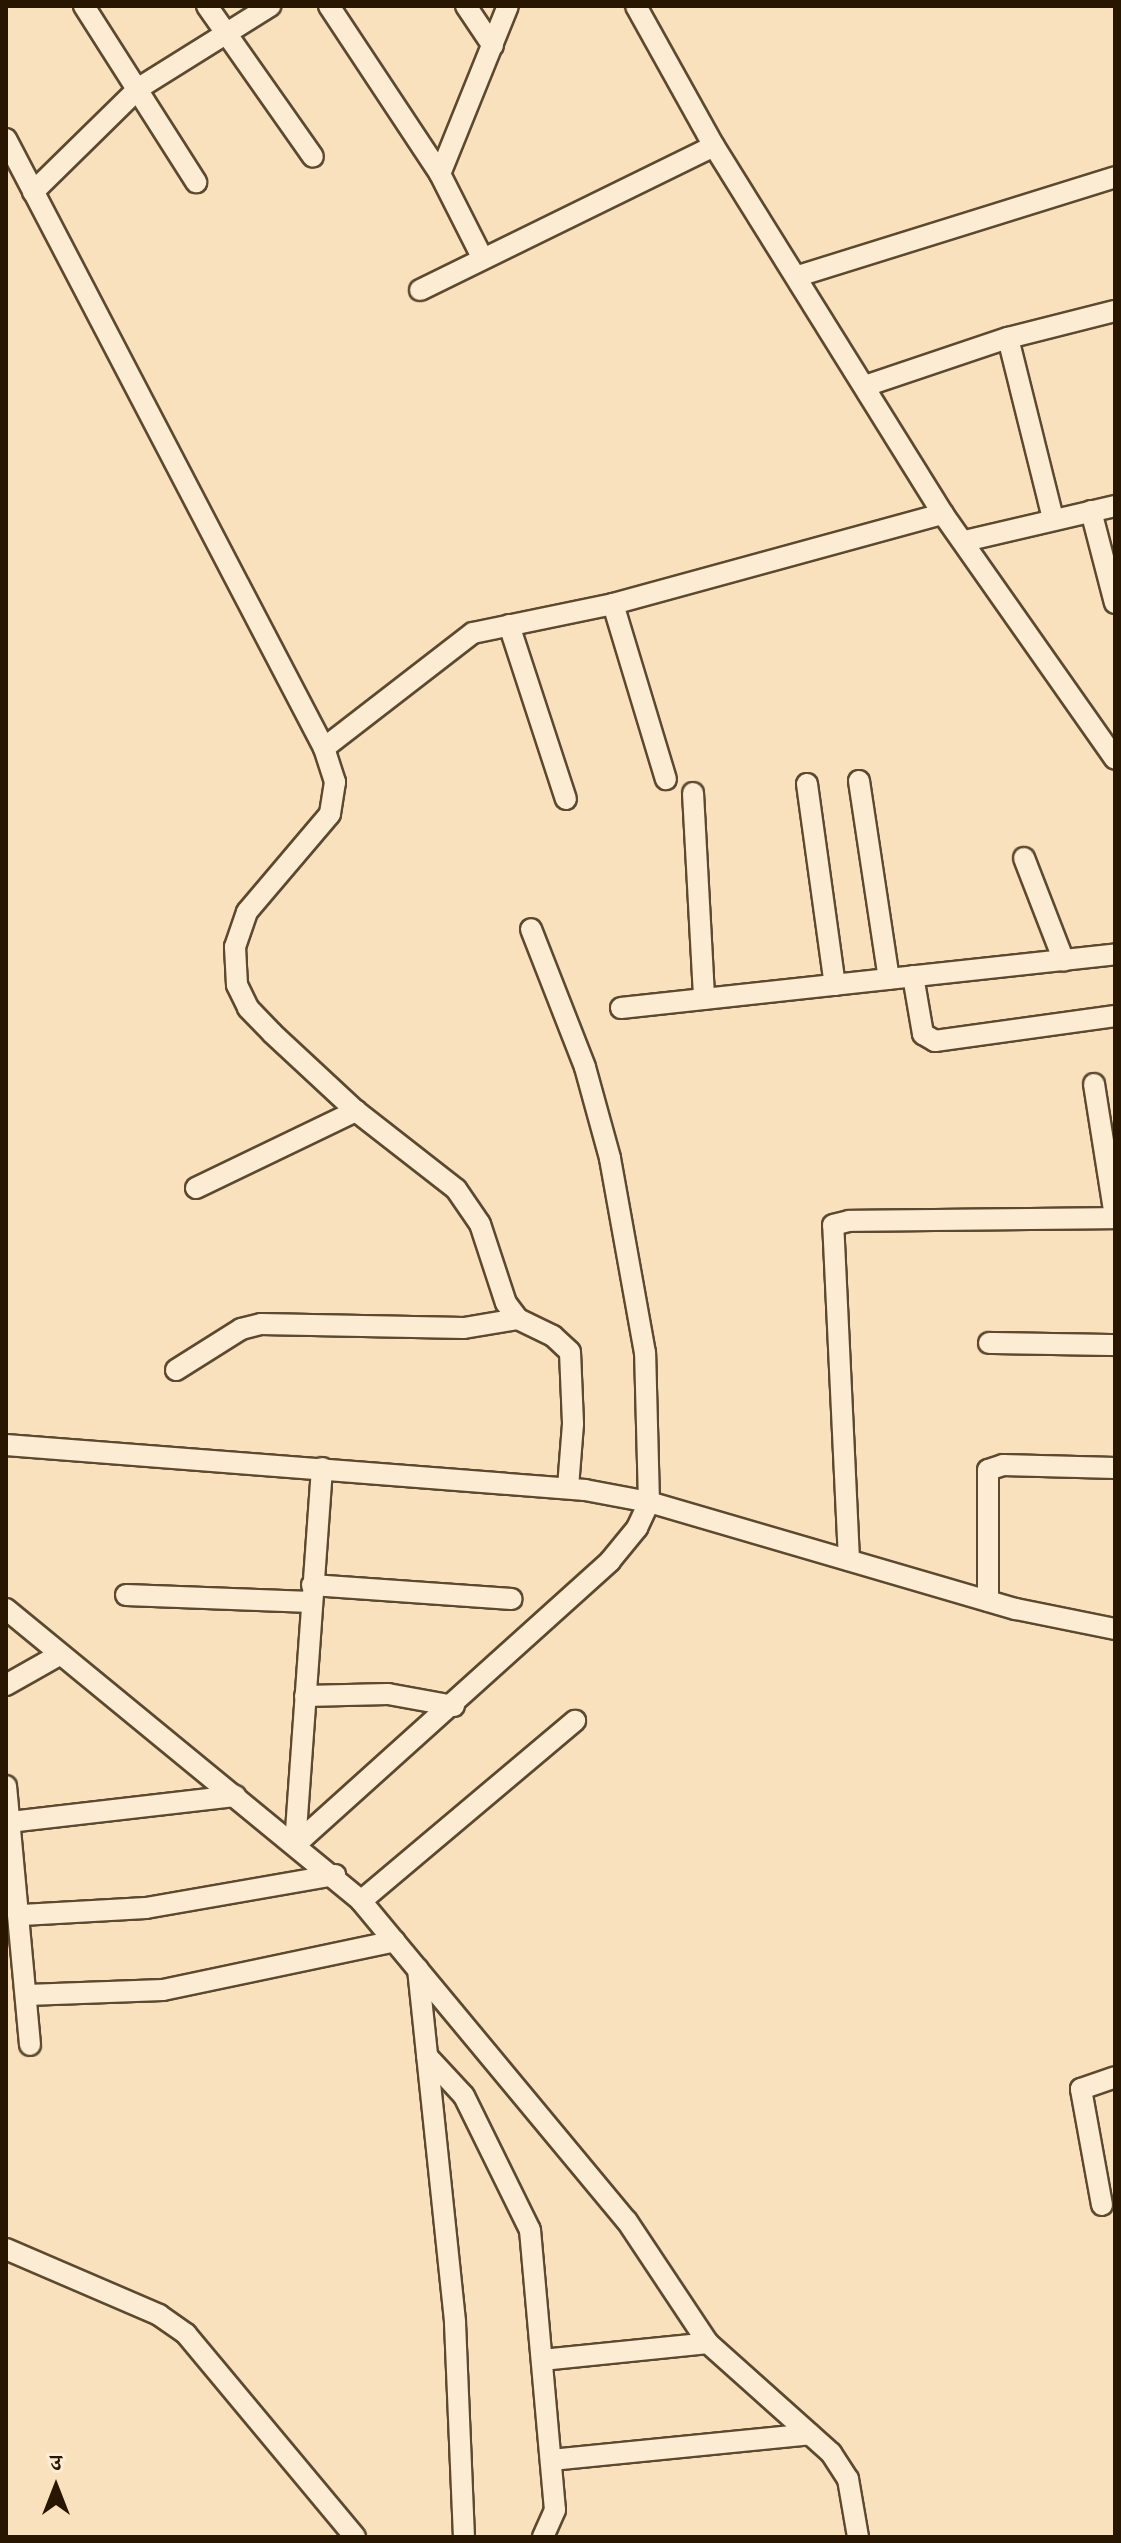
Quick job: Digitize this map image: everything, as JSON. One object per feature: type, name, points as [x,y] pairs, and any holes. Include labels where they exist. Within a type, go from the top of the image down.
[{"type":"street","points":[[84,6],[196,182]]},
{"type":"street","points":[[207,6],[313,157]]},
{"type":"street","points":[[33,192],[139,88],[270,6]]},
{"type":"street","points":[[329,6],[440,174],[483,259]]},
{"type":"street","points":[[466,6],[493,46]]},
{"type":"street","points":[[440,174],[508,6]]},
{"type":"street","points":[[637,6],[714,146],[798,276],[943,514],[965,541],[1115,759]]},
{"type":"street","points":[[6,139],[324,748],[335,782],[330,814],[247,912],[234,967],[248,1008],[356,1111],[469,1203],[506,1303],[518,1319],[553,1336],[570,1352],[573,1410],[568,1488]]},
{"type":"street","points":[[420,290],[714,146]]},
{"type":"street","points":[[798,276],[1115,177]]},
{"type":"street","points":[[865,386],[1008,338],[1115,311]]},
{"type":"street","points":[[1008,338],[1053,519]]},
{"type":"street","points":[[965,541],[1115,506]]},
{"type":"street","points":[[1091,511],[1115,603]]},
{"type":"street","points":[[324,748],[458,640],[509,625],[613,604],[943,514]]},
{"type":"street","points":[[613,604],[666,779]]},
{"type":"street","points":[[509,625],[566,799]]},
{"type":"street","points":[[859,781],[889,979]]},
{"type":"street","points":[[807,784],[835,985]]},
{"type":"street","points":[[693,793],[704,999]]},
{"type":"street","points":[[1024,858],[1064,961]]},
{"type":"street","points":[[295,1845],[454,1706],[610,1561],[637,1528],[649,1502],[645,1353],[610,1158],[585,1067],[531,929]]},
{"type":"street","points":[[621,1008],[1115,954]]},
{"type":"street","points":[[913,976],[923,1034],[935,1041],[1115,1016]]},
{"type":"street","points":[[849,1560],[833,1225],[849,1221],[1115,1218],[1094,1084]]},
{"type":"street","points":[[196,1188],[356,1111]]},
{"type":"street","points":[[176,1370],[241,1329],[261,1324],[464,1328],[518,1319]]},
{"type":"street","points":[[989,1343],[1115,1345]]},
{"type":"street","points":[[6,1445],[568,1488],[649,1502],[988,1601],[1115,1629]]},
{"type":"street","points":[[988,1601],[988,1470],[1003,1465],[1115,1468]]},
{"type":"street","points":[[295,1845],[322,1468]]},
{"type":"street","points":[[126,1595],[312,1594],[512,1599]]},
{"type":"street","points":[[6,1609],[59,1655],[335,1875],[361,1901],[627,2221],[708,2343],[810,2434],[848,2479],[858,2537]]},
{"type":"street","points":[[6,1685],[59,1655]]},
{"type":"street","points":[[305,1696],[366,1692],[454,1706]]},
{"type":"street","points":[[361,1901],[575,1721]]},
{"type":"street","points":[[6,1786],[22,1915],[30,2045]]},
{"type":"street","points":[[10,1822],[236,1796]]},
{"type":"street","points":[[22,1915],[146,1908],[335,1875]]},
{"type":"street","points":[[27,1995],[163,1990],[395,1941]]},
{"type":"street","points":[[418,1969],[455,2323],[464,2537]]},
{"type":"street","points":[[427,2056],[464,2096],[530,2230],[555,2510],[543,2537]]},
{"type":"street","points":[[1102,2205],[1081,2089],[1085,2083],[1115,2077]]},
{"type":"street","points":[[6,2249],[159,2315],[186,2334],[355,2537]]},
{"type":"street","points":[[542,2360],[708,2343]]},
{"type":"street","points":[[551,2460],[810,2434]]}]
